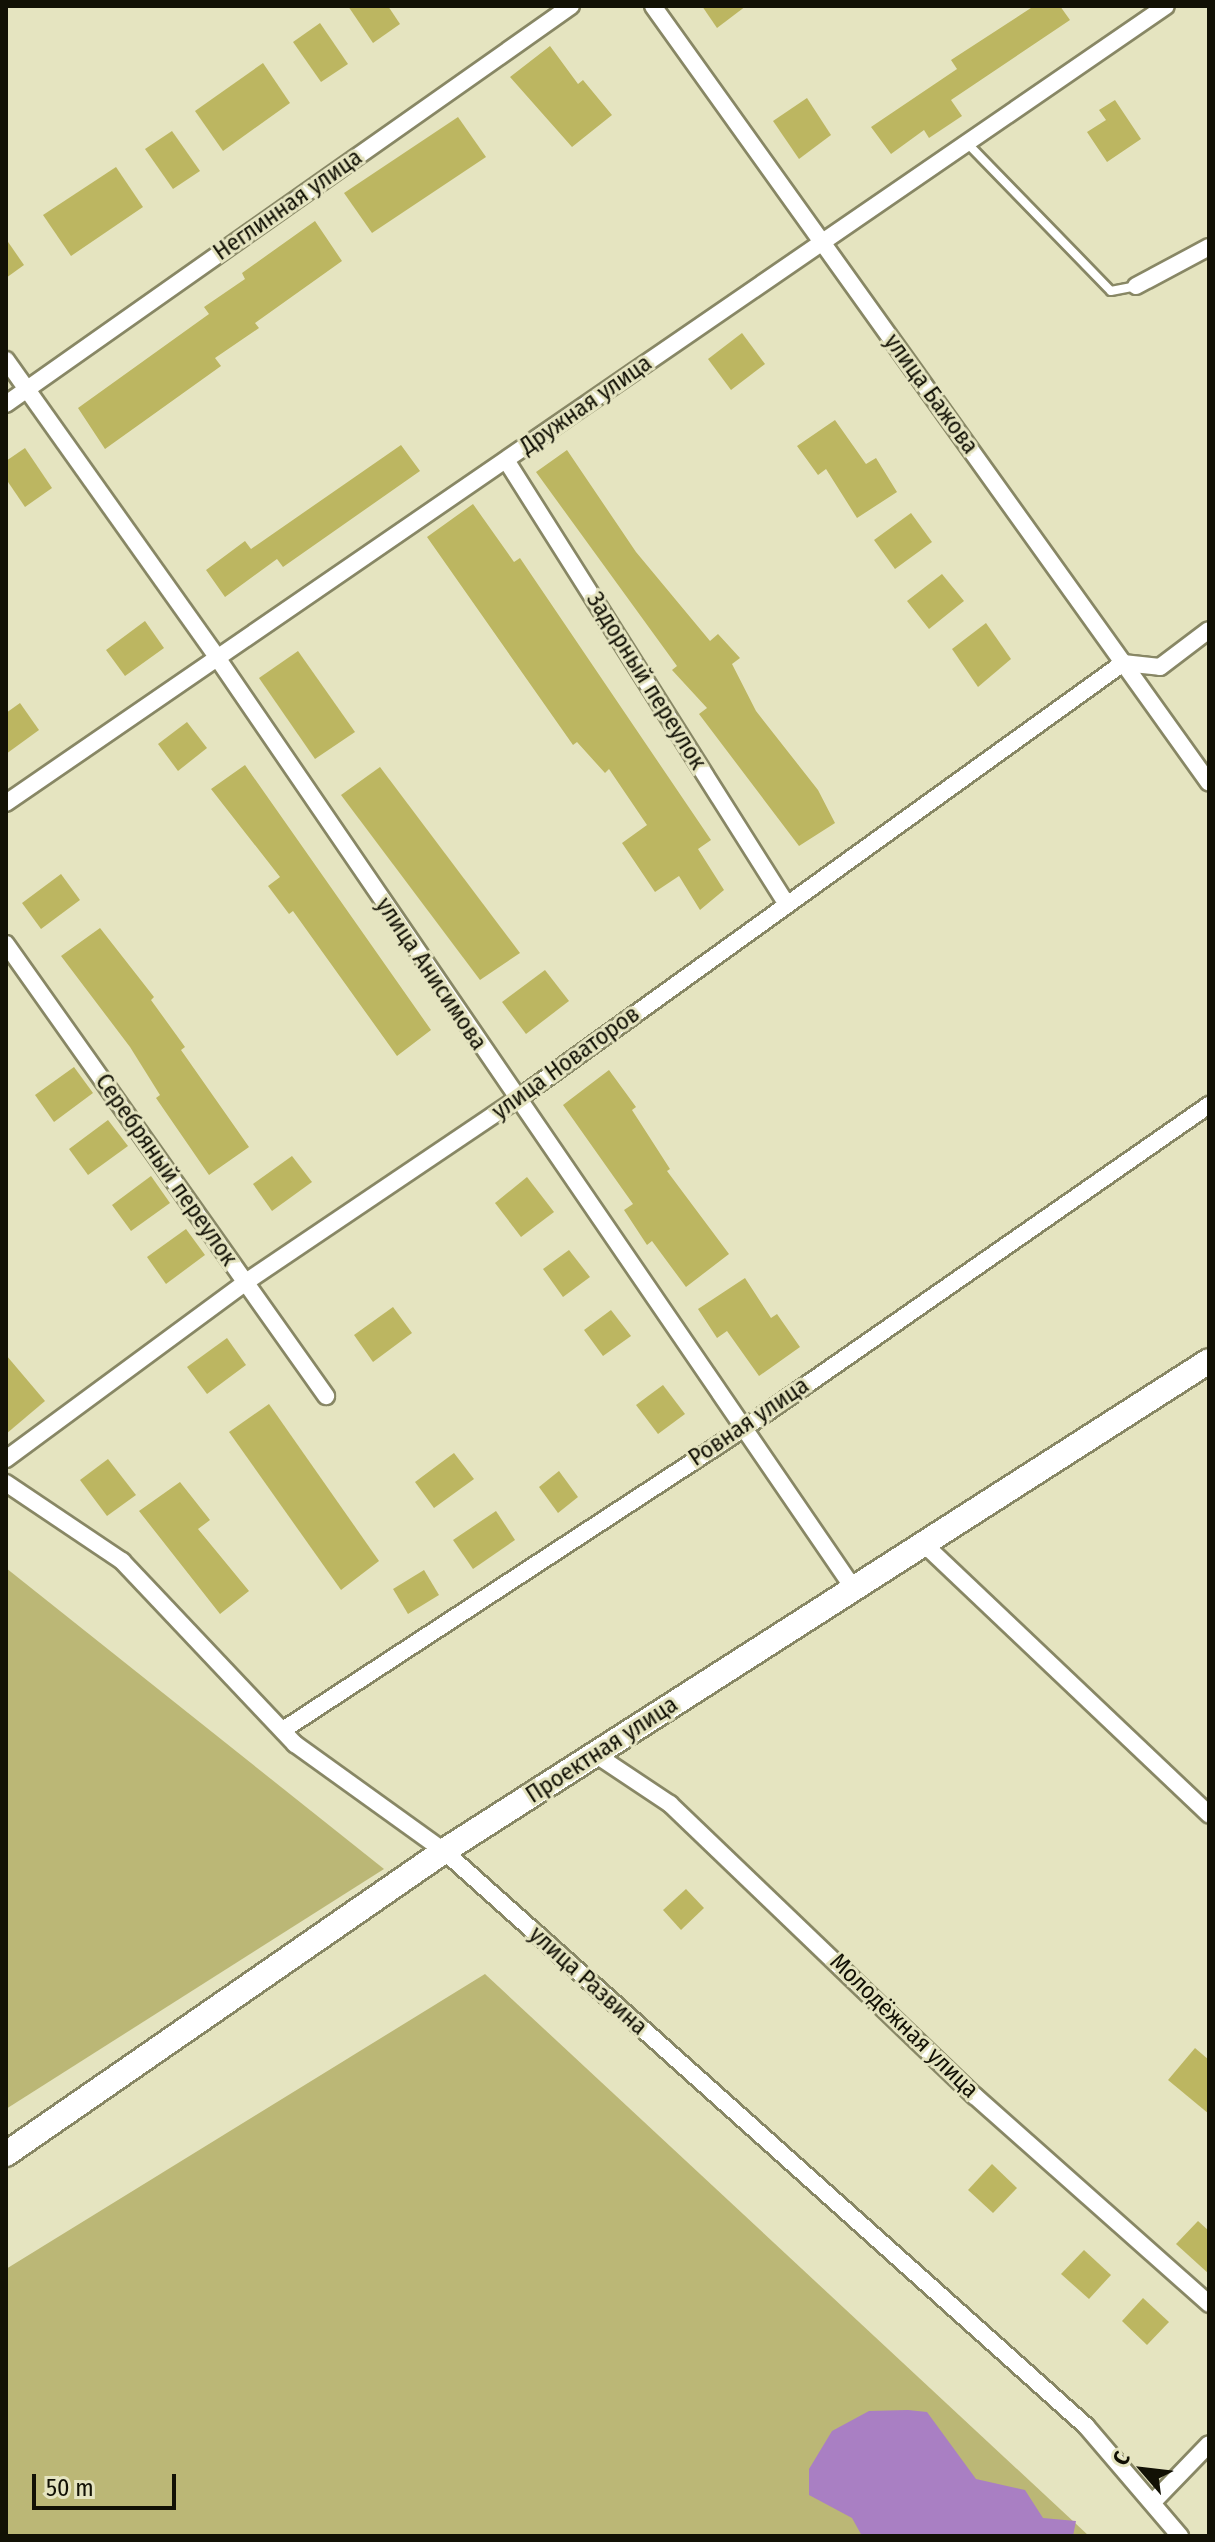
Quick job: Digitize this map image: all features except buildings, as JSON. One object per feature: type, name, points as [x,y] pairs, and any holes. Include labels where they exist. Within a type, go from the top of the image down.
[{"type":"street","name":"Неглинная улица","points":[[6,404],[571,6]]},
{"type":"street","name":"улица Бажова","points":[[653,6],[1209,783]]},
{"type":"street","name":"Дружная улица","points":[[6,803],[1166,6]]},
{"type":"street","points":[[1136,286],[1209,247]]},
{"type":"street","name":"улица Анисимова","points":[[6,360],[216,656],[516,1100],[854,1589]]},
{"type":"street","name":"Задорный переулок","points":[[506,460],[786,903]]},
{"type":"street","points":[[1123,663],[1160,667],[1209,630]]},
{"type":"street","name":"улица Новаторов","points":[[6,1459],[246,1282],[516,1100],[1123,663]]},
{"type":"street","name":"Серебряный переулок","points":[[6,944],[326,1396]]},
{"type":"street","name":"Ровная улица","points":[[283,1730],[743,1429],[1209,1105]]},
{"type":"street","name":"Проектная улица","points":[[6,2154],[444,1851],[1209,1361]]},
{"type":"street","name":"улица Развина","points":[[6,1483],[122,1561],[283,1730],[444,1851],[1086,2426],[1154,2501]]},
{"type":"street","points":[[924,1544],[1209,1814]]},
{"type":"street","name":"Молодёжная улица","points":[[595,1754],[670,1804],[975,2096],[1209,2304]]},
{"type":"street","points":[[1180,2536],[1154,2501],[1209,2444]]},
{"type":"lane","points":[[967,143],[1111,291],[1136,286]]},
{"type":"shaded area","points":[[6,1568],[384,1869],[6,2109]]},
{"type":"shaded area","points":[[485,1974],[1089,2536],[6,2536],[6,2269]]},
{"type":"shaded area","points":[[869,2411],[927,2412],[976,2479],[1025,2490],[1043,2518],[1076,2521],[1073,2536],[862,2536],[852,2518],[809,2495],[809,2469],[832,2431]]}]
